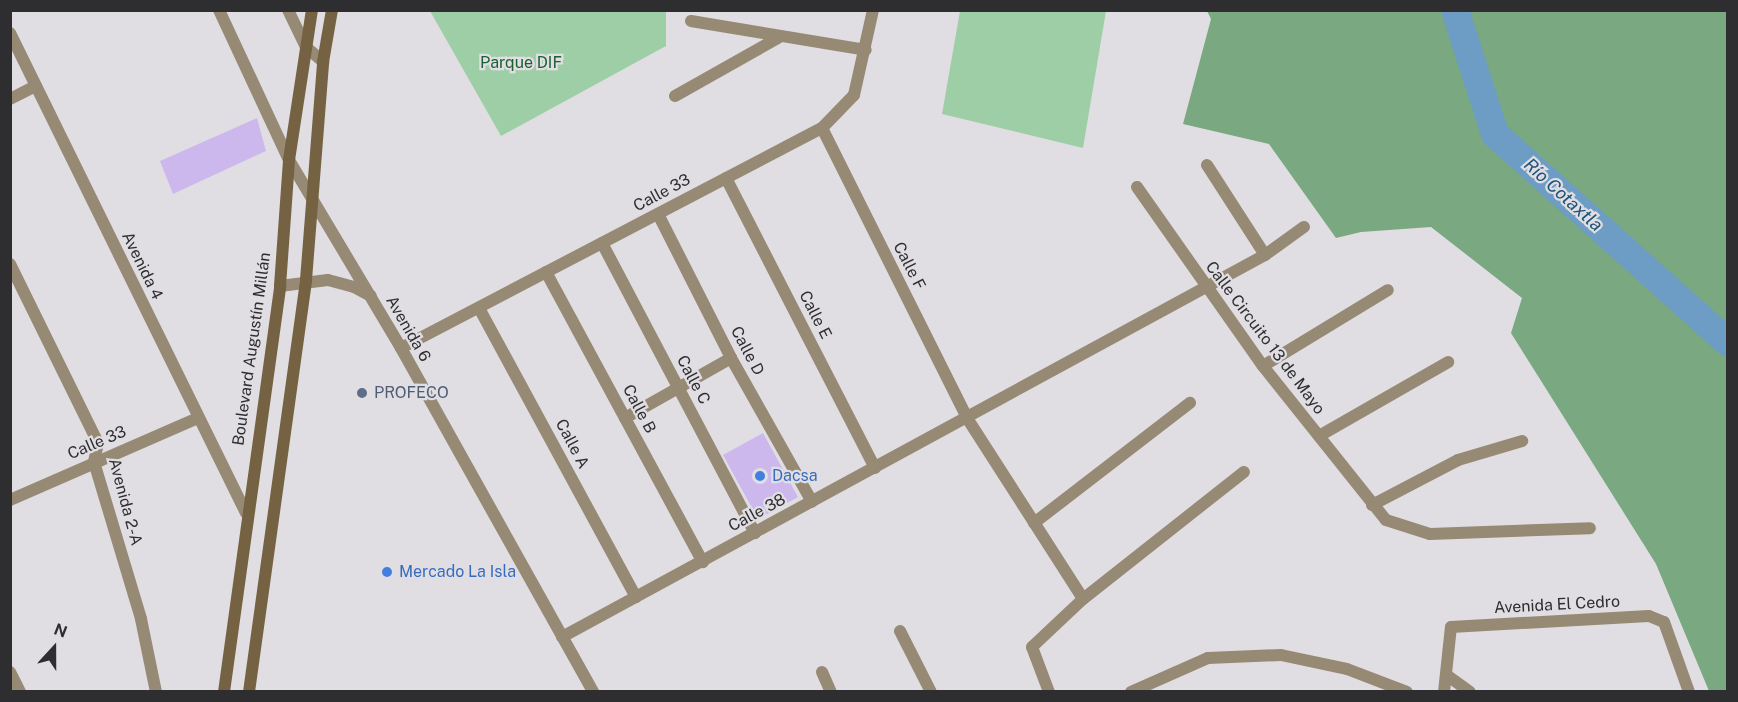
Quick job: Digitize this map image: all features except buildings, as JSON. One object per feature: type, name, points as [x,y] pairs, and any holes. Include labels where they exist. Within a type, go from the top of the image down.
[{"type":"street","name":"Avenida 6","points":[[219,10],[290,160],[372,297],[593,692]]},
{"type":"street","points":[[288,10],[306,47],[323,62]]},
{"type":"street","name":"Boulevard Augustín Millán","points":[[224,692],[246,513],[280,286],[290,160],[312,10]]},
{"type":"street","points":[[249,692],[306,280],[323,62],[332,10]]},
{"type":"street","name":"Calle 33","points":[[401,348],[822,128],[854,95],[866,50],[873,10]]},
{"type":"street","points":[[691,21],[778,38],[866,50]]},
{"type":"street","name":"Avenida 4","points":[[10,33],[246,513]]},
{"type":"street","points":[[675,96],[778,38]]},
{"type":"street","points":[[10,99],[36,86]]},
{"type":"street","name":"Calle F","points":[[822,128],[967,418],[1083,599]]},
{"type":"street","points":[[1207,165],[1265,255]]},
{"type":"street","name":"Calle E","points":[[726,178],[875,468]]},
{"type":"street","name":"Calle Circuito 13 de Mayo","points":[[1137,188],[1205,288],[1263,366],[1372,506],[1386,520],[1430,534],[1590,528]]},
{"type":"street","name":"Calle D","points":[[657,214],[731,357],[813,502]]},
{"type":"street","name":"Calle 38","points":[[562,637],[1265,255],[1304,227]]},
{"type":"street","name":"Calle C","points":[[602,243],[755,533]]},
{"type":"street","name":"Avenida 2-A","points":[[10,264],[99,443],[94,462],[141,619],[156,692]]},
{"type":"street","name":"Calle B","points":[[546,272],[703,562]]},
{"type":"street","points":[[280,286],[306,280],[338,282],[372,297]]},
{"type":"street","points":[[1263,366],[1388,290]]},
{"type":"street","name":"Calle A","points":[[479,308],[636,597]]},
{"type":"street","points":[[625,418],[731,357]]},
{"type":"street","points":[[1319,436],[1448,362]]},
{"type":"street","points":[[1034,524],[1190,403]]},
{"type":"street","name":"Calle 33","points":[[10,500],[198,418]]},
{"type":"street","points":[[1372,506],[1458,460],[1522,441]]},
{"type":"street","points":[[1048,692],[1032,647],[1083,599],[1244,472]]},
{"type":"street","name":"Avenida El Cedro","points":[[1448,676],[1451,627],[1649,616],[1664,622],[1689,691]]},
{"type":"street","points":[[900,632],[931,692]]},
{"type":"street","points":[[1131,692],[1208,658],[1281,655],[1347,669],[1407,692]]},
{"type":"street","points":[[10,672],[20,692]]},
{"type":"street","points":[[822,672],[831,692]]},
{"type":"street","points":[[1444,692],[1448,676],[1470,692]]},
{"type":"street","points":[[1683,692],[1689,691]]},
{"type":"green space","name":"Parque DIF","points":[[430,11],[666,11],[666,46],[501,136]]},
{"type":"green space","points":[[960,11],[1106,11],[1083,148],[942,114]]},
{"type":"green space","points":[[1207,11],[1727,11],[1727,691],[1709,691],[1656,564],[1511,333],[1522,298],[1431,227],[1361,232],[1336,238],[1269,144],[1183,124],[1211,19]]},
{"type":"waterway","name":"Río Cotaxtla","points":[[1455,10],[1495,134],[1728,342]]},
{"type":"place","name":"PROFECO","points":[[362,393]]},
{"type":"place","name":"Dacsa","points":[[760,476]]},
{"type":"place","name":"Mercado La Isla","points":[[387,572]]}]
